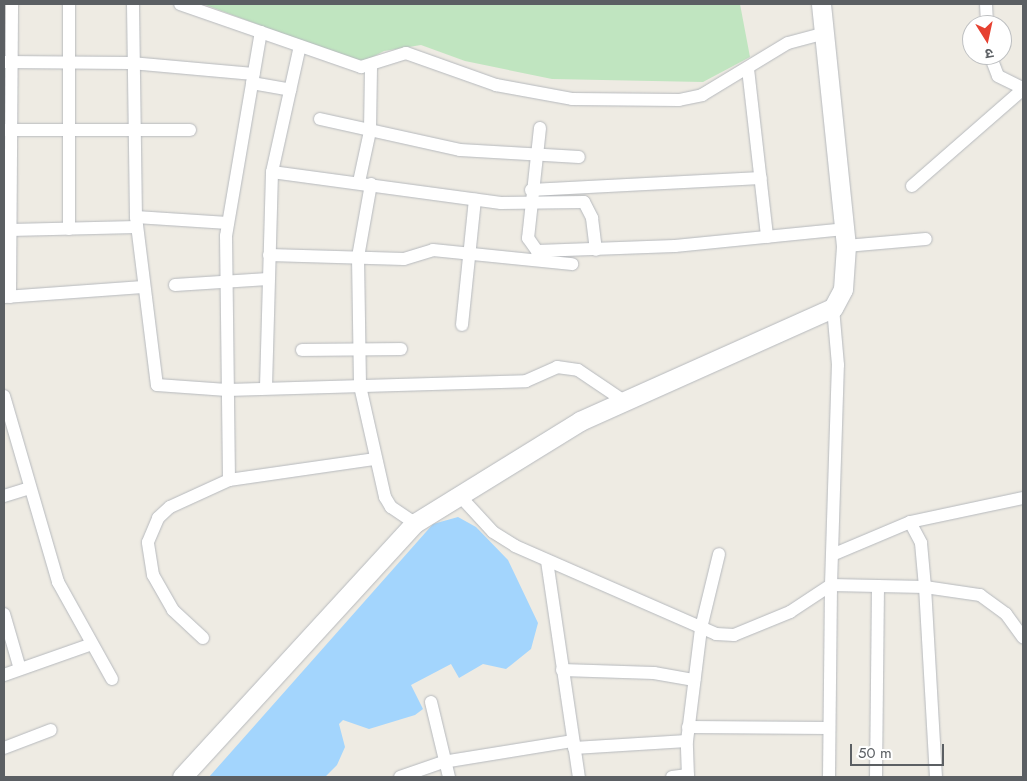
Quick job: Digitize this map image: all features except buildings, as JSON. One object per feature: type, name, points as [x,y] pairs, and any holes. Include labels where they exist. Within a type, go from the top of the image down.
[{"type":"main road","points":[[182,777],[414,522],[580,421],[833,308],[843,289],[845,237],[821,34],[821,4]]},
{"type":"street","points":[[12,4],[7,62],[6,130],[10,230],[7,297],[144,287]]},
{"type":"street","points":[[69,4],[69,229]]},
{"type":"street","points":[[133,4],[131,63],[132,128],[137,222],[156,385],[227,390],[266,387],[526,381],[557,367],[578,370],[624,401]]},
{"type":"street","points":[[180,4],[300,46],[371,67],[395,53],[406,53],[538,96],[618,100],[702,96],[788,43],[821,34]]},
{"type":"street","points":[[229,480],[226,281],[228,223],[262,32]]},
{"type":"street","points":[[266,387],[272,172],[300,46]]},
{"type":"street","points":[[7,62],[70,61],[131,63],[253,79],[290,90]]},
{"type":"street","points":[[912,186],[1023,89],[998,76],[994,65]]},
{"type":"street","points":[[371,67],[370,131],[358,258],[356,347],[360,386],[375,459],[390,507],[414,522]]},
{"type":"street","points":[[748,69],[767,237]]},
{"type":"street","points":[[320,118],[370,131],[460,150],[536,156],[579,156]]},
{"type":"street","points":[[6,130],[70,131],[132,128],[190,130]]},
{"type":"street","points":[[540,128],[530,204],[528,238],[532,250],[596,250],[767,237],[926,239]]},
{"type":"street","points":[[272,172],[365,183],[475,200],[530,204],[584,202],[592,218],[596,250]]},
{"type":"street","points":[[531,190],[761,178]]},
{"type":"street","points":[[462,325],[475,200]]},
{"type":"street","points":[[10,230],[69,229],[137,222],[228,223]]},
{"type":"street","points":[[269,255],[404,259],[433,250],[572,264]]},
{"type":"street","points":[[175,285],[268,279]]},
{"type":"street","points":[[829,777],[832,555],[838,365],[833,308]]},
{"type":"street","points":[[302,350],[356,347],[401,350]]},
{"type":"street","points":[[4,396],[58,582],[112,679]]},
{"type":"street","points":[[203,638],[173,610],[159,589],[148,542],[152,528],[170,507],[229,480],[375,459]]},
{"type":"street","points":[[4,496],[30,488]]},
{"type":"street","points":[[459,495],[493,532],[547,561],[716,634],[747,630],[790,612],[832,584],[925,587],[991,601],[1023,637]]},
{"type":"street","points":[[832,555],[910,522],[1023,498]]},
{"type":"street","points":[[910,522],[921,543],[936,777]]},
{"type":"street","points":[[672,777],[688,776],[688,726],[701,628],[719,554]]},
{"type":"street","points":[[547,561],[579,777]]},
{"type":"street","points":[[876,777],[878,586]]},
{"type":"street","points":[[4,614],[20,670]]},
{"type":"street","points":[[4,675],[92,644]]},
{"type":"street","points":[[562,670],[654,673],[694,680]]},
{"type":"street","points":[[432,702],[443,762],[449,777]]},
{"type":"street","points":[[688,726],[829,728]]},
{"type":"street","points":[[4,748],[51,730]]},
{"type":"street","points":[[400,777],[443,762],[574,745],[687,741]]},
{"type":"green space","points":[[203,4],[740,4],[750,57],[703,82],[552,79],[465,61],[421,45],[384,51],[361,63]]},
{"type":"water","points":[[458,517],[476,527],[508,560],[538,623],[531,649],[506,669],[483,664],[459,678],[451,664],[411,685],[423,709],[415,715],[369,729],[343,720],[339,724],[345,747],[337,765],[325,777],[209,777],[433,524]]}]
